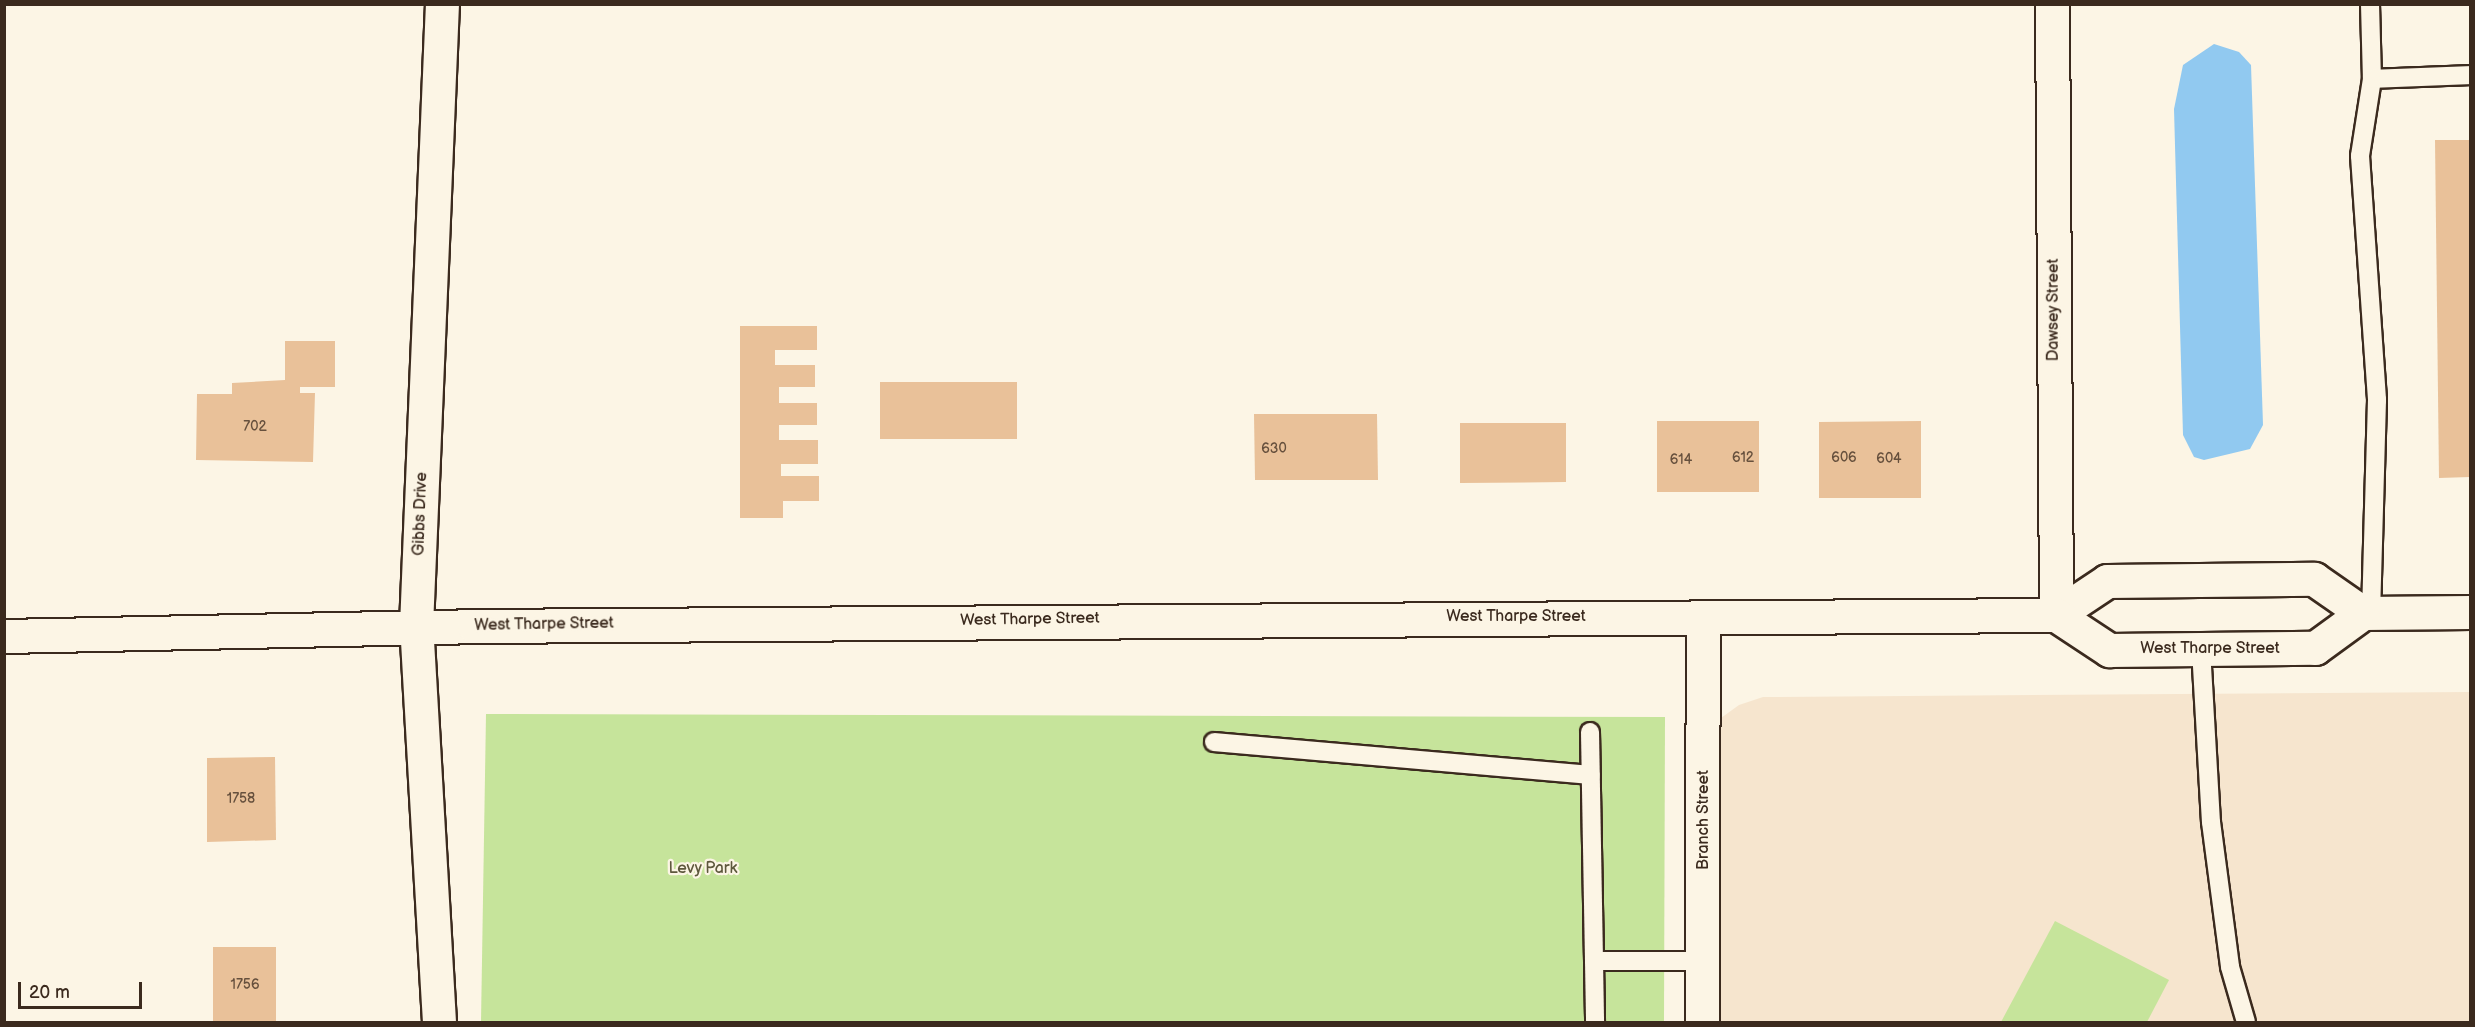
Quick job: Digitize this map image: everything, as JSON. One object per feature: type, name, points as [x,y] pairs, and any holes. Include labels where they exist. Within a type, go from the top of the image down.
[{"type":"main road","name":"Gibbs Drive","points":[[439,1023],[416,626],[442,4]]},
{"type":"main road","name":"Dawsey Street","points":[[2052,4],[2056,615]]},
{"type":"main road","points":[[2056,615],[2106,581],[2314,579],[2367,612],[2470,612]]},
{"type":"main road","name":"West Tharpe Street","points":[[4,636],[416,626],[2056,615],[2109,650],[2314,648],[2367,612]]},
{"type":"main road","name":"Branch Street","points":[[1702,1023],[1703,617]]},
{"type":"lane","points":[[2367,612],[2377,400],[2360,156],[2372,78],[2370,4]]},
{"type":"lane","points":[[2372,78],[2470,75]]},
{"type":"lane","points":[[2201,649],[2211,822],[2230,967],[2246,1023]]},
{"type":"lane","points":[[1590,732],[1595,1023]]},
{"type":"lane","points":[[1214,742],[1591,775]]},
{"type":"lane","points":[[1594,961],[1703,961]]},
{"type":"shaded area","points":[[2470,692],[2470,1022],[1713,1022],[1714,733],[1721,718],[1739,705],[1763,697]]},
{"type":"green space","name":"Levy Park","points":[[486,714],[1665,717],[1664,1022],[481,1022]]},
{"type":"green space","points":[[2055,921],[2169,980],[2147,1022],[2001,1022]]},
{"type":"water","points":[[2214,44],[2239,52],[2251,65],[2263,425],[2250,449],[2204,460],[2194,457],[2183,435],[2174,109],[2183,65]]},
{"type":"building","points":[[2435,140],[2470,140],[2470,477],[2439,478]]},
{"type":"building","points":[[740,326],[817,326],[817,350],[775,350],[775,365],[815,365],[815,387],[779,387],[779,403],[817,403],[817,425],[779,425],[779,440],[818,440],[818,464],[781,464],[781,476],[819,476],[819,501],[783,501],[783,518],[740,518]]},
{"type":"building","points":[[285,341],[335,341],[335,387],[300,387],[300,393],[315,393],[313,462],[196,460],[197,394],[232,394],[232,383],[285,380]]},
{"type":"building","points":[[880,382],[1017,382],[1017,439],[880,439]]},
{"type":"building","points":[[1254,414],[1377,414],[1378,480],[1255,480]]},
{"type":"building","points":[[1657,421],[1759,421],[1759,492],[1657,492]]},
{"type":"building","points":[[1921,421],[1921,498],[1819,498],[1819,422]]},
{"type":"building","points":[[1460,423],[1566,423],[1566,482],[1460,483]]},
{"type":"building","points":[[275,757],[276,840],[207,842],[207,758]]},
{"type":"building","points":[[213,947],[276,947],[276,1022],[213,1022]]}]
